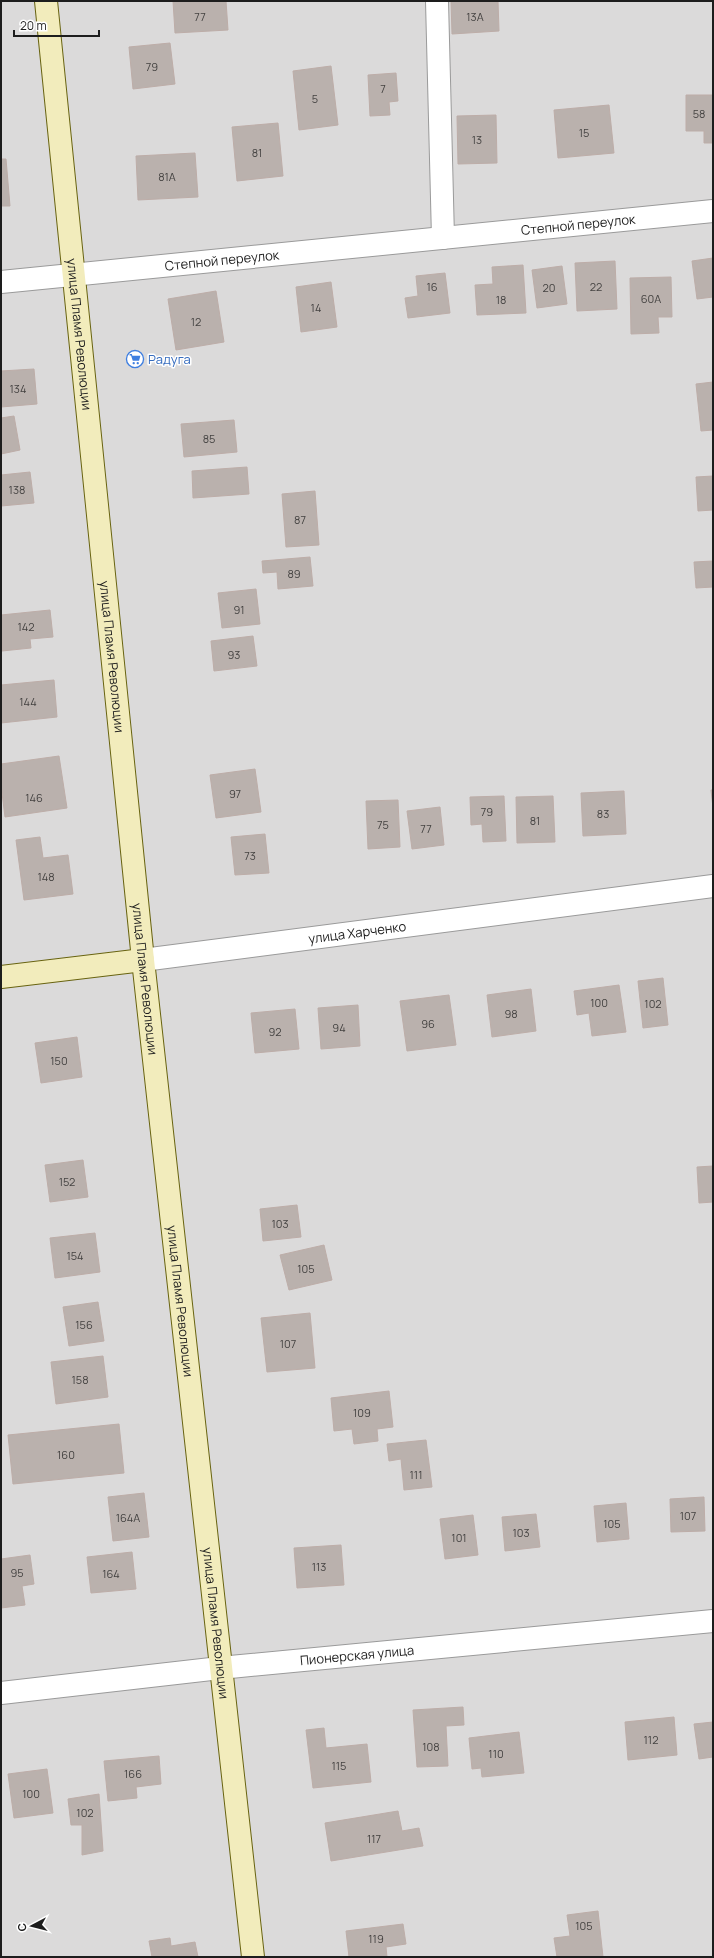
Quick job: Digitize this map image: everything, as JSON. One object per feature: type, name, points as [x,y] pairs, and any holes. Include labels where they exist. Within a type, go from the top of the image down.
[{"type":"street","name":"улица Пламя Революции","points":[[46,1],[143,960],[253,1957]]},
{"type":"street","points":[[437,1],[443,238]]},
{"type":"street","name":"Степной переулок","points":[[1,282],[713,211]]},
{"type":"street","name":"улица Харченко","points":[[1,977],[713,886]]},
{"type":"street","name":"Пионерская улица","points":[[1,1693],[220,1668],[713,1621]]},
{"type":"shaded area","points":[[1,1],[713,1],[713,1957],[1,1957]]},
{"type":"building","points":[[173,1],[226,1],[228,30],[175,33]]},
{"type":"building","points":[[451,1],[498,1],[499,31],[452,34]]},
{"type":"building","points":[[170,43],[175,84],[133,89],[129,47]]},
{"type":"building","points":[[331,66],[338,125],[299,130],[293,71]]},
{"type":"building","points":[[396,73],[398,101],[389,102],[390,115],[370,116],[368,75]]},
{"type":"building","points":[[686,95],[713,95],[713,143],[704,143],[704,131],[686,131]]},
{"type":"building","points":[[609,105],[614,153],[558,158],[554,110]]},
{"type":"building","points":[[496,115],[497,163],[458,164],[457,116]]},
{"type":"building","points":[[278,123],[283,176],[237,181],[232,127]]},
{"type":"building","points":[[195,153],[198,197],[138,200],[136,156]]},
{"type":"building","points":[[1,159],[6,159],[10,206],[1,206]]},
{"type":"building","points":[[713,258],[713,297],[697,299],[692,261]]},
{"type":"building","points":[[615,261],[617,309],[577,311],[575,263]]},
{"type":"building","points":[[523,265],[526,313],[477,315],[475,285],[493,284],[492,267]]},
{"type":"building","points":[[562,266],[567,304],[537,308],[532,270]]},
{"type":"building","points":[[445,273],[450,313],[408,318],[405,298],[418,296],[416,276]]},
{"type":"building","points":[[671,277],[672,317],[658,317],[659,333],[631,334],[630,278]]},
{"type":"building","points":[[331,282],[337,327],[301,332],[296,287]]},
{"type":"building","points":[[216,291],[224,342],[176,350],[168,299]]},
{"type":"building","points":[[34,369],[37,404],[1,407],[1,371]]},
{"type":"building","points":[[713,382],[713,430],[701,431],[696,384]]},
{"type":"building","points":[[14,416],[20,450],[1,454],[1,418]]},
{"type":"building","points":[[234,420],[237,452],[184,457],[181,424]]},
{"type":"building","points":[[247,467],[249,494],[193,498],[192,471]]},
{"type":"building","points":[[30,472],[34,503],[1,506],[1,475]]},
{"type":"building","points":[[713,476],[713,510],[698,511],[696,477]]},
{"type":"building","points":[[315,491],[319,545],[286,547],[282,494]]},
{"type":"building","points":[[310,557],[313,586],[278,589],[277,572],[263,573],[262,561]]},
{"type":"building","points":[[713,561],[713,587],[696,588],[694,562]]},
{"type":"building","points":[[256,589],[260,624],[222,628],[218,593]]},
{"type":"building","points":[[50,610],[53,637],[30,639],[31,648],[2,651],[1,615]]},
{"type":"building","points":[[253,636],[257,666],[214,671],[211,641]]},
{"type":"building","points":[[54,680],[57,717],[1,723],[1,685]]},
{"type":"building","points":[[59,756],[67,808],[5,817],[1,785],[1,764]]},
{"type":"building","points":[[255,769],[261,812],[216,818],[210,775]]},
{"type":"building","points":[[711,790],[713,790],[713,808]]},
{"type":"building","points":[[624,791],[626,834],[583,836],[581,793]]},
{"type":"building","points":[[504,796],[506,841],[483,842],[482,824],[471,825],[470,797]]},
{"type":"building","points":[[553,796],[555,842],[517,843],[516,797]]},
{"type":"building","points":[[398,800],[400,847],[368,849],[366,801]]},
{"type":"building","points":[[440,807],[444,845],[412,849],[407,811]]},
{"type":"building","points":[[265,834],[269,873],[235,875],[231,837]]},
{"type":"building","points":[[40,837],[43,858],[68,855],[73,894],[24,900],[16,840]]},
{"type":"building","points":[[663,978],[668,1025],[643,1028],[638,981]]},
{"type":"building","points":[[619,985],[626,1032],[592,1036],[589,1013],[577,1015],[574,991]]},
{"type":"building","points":[[531,989],[536,1031],[492,1037],[487,995]]},
{"type":"building","points":[[449,995],[456,1045],[407,1051],[400,1001]]},
{"type":"building","points":[[358,1005],[360,1046],[321,1049],[318,1008]]},
{"type":"building","points":[[295,1009],[299,1049],[255,1053],[251,1013]]},
{"type":"building","points":[[77,1037],[82,1077],[41,1083],[35,1043]]},
{"type":"building","points":[[83,1160],[88,1197],[50,1202],[45,1165]]},
{"type":"building","points":[[713,1166],[713,1202],[699,1203],[697,1167]]},
{"type":"building","points":[[297,1205],[301,1237],[263,1241],[260,1209]]},
{"type":"building","points":[[95,1233],[100,1272],[55,1278],[50,1238]]},
{"type":"building","points":[[324,1245],[332,1280],[289,1290],[280,1255]]},
{"type":"building","points":[[98,1302],[104,1341],[69,1346],[63,1307]]},
{"type":"building","points":[[310,1313],[315,1368],[267,1372],[261,1318]]},
{"type":"building","points":[[103,1356],[108,1397],[56,1404],[51,1362]]},
{"type":"building","points":[[389,1391],[393,1427],[377,1429],[378,1441],[354,1444],[352,1429],[334,1431],[331,1398]]},
{"type":"building","points":[[119,1424],[124,1473],[13,1484],[8,1435]]},
{"type":"building","points":[[426,1440],[432,1487],[404,1490],[401,1459],[389,1461],[387,1444]]},
{"type":"building","points":[[144,1493],[149,1537],[113,1541],[108,1497]]},
{"type":"building","points":[[704,1497],[705,1531],[671,1532],[670,1499]]},
{"type":"building","points":[[626,1503],[629,1539],[597,1542],[594,1506]]},
{"type":"building","points":[[536,1514],[540,1547],[505,1551],[502,1517]]},
{"type":"building","points":[[473,1515],[478,1555],[445,1559],[440,1519]]},
{"type":"building","points":[[341,1545],[344,1585],[297,1588],[294,1548]]},
{"type":"building","points":[[132,1552],[136,1589],[91,1593],[87,1557]]},
{"type":"building","points":[[30,1555],[34,1584],[22,1586],[25,1605],[1,1608],[1,1559]]},
{"type":"building","points":[[463,1707],[464,1725],[446,1726],[448,1766],[417,1767],[413,1710]]},
{"type":"building","points":[[674,1717],[677,1755],[628,1760],[625,1722]]},
{"type":"building","points":[[713,1722],[713,1757],[699,1759],[694,1724]]},
{"type":"building","points":[[324,1728],[326,1748],[367,1744],[371,1782],[313,1788],[306,1730]]},
{"type":"building","points":[[519,1732],[524,1773],[482,1777],[481,1768],[472,1769],[469,1738]]},
{"type":"building","points":[[159,1756],[161,1784],[136,1787],[137,1798],[108,1801],[104,1761]]},
{"type":"building","points":[[47,1769],[53,1813],[14,1818],[8,1774]]},
{"type":"building","points":[[99,1794],[103,1851],[82,1855],[82,1825],[71,1825],[68,1799]]},
{"type":"building","points":[[398,1811],[402,1831],[419,1828],[423,1846],[331,1861],[325,1823]]},
{"type":"building","points":[[598,1911],[603,1957],[557,1957],[554,1938],[570,1936],[567,1915]]},
{"type":"building","points":[[403,1924],[406,1944],[386,1947],[387,1957],[349,1957],[346,1931]]},
{"type":"building","points":[[170,1938],[171,1946],[195,1942],[198,1957],[152,1957],[149,1941]]},
{"type":"place","name":"Радуга","points":[[135,359]]}]
